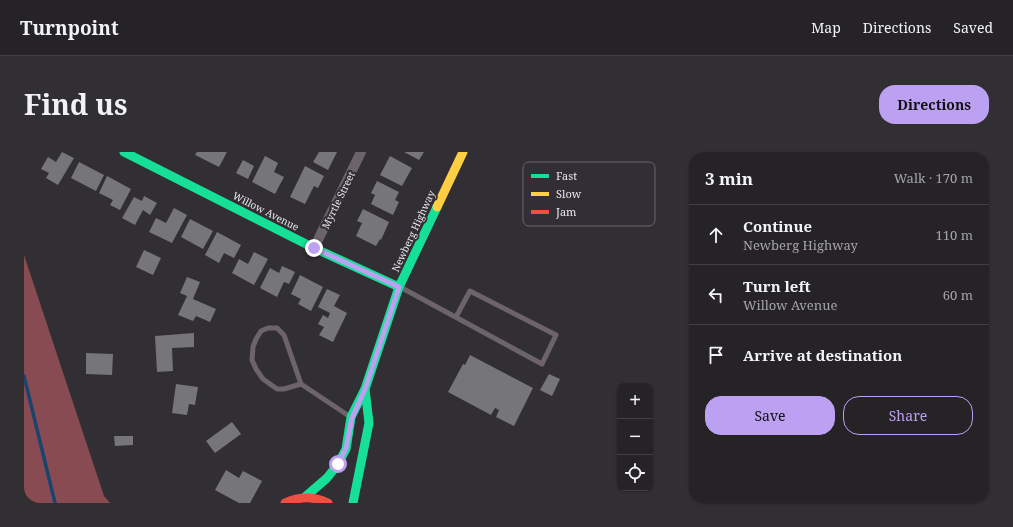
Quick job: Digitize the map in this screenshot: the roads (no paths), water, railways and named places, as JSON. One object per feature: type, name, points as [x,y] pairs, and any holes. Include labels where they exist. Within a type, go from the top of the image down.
[{"type":"main road","name":"Willow Avenue","points":[[124,152],[314,248],[399,287]]},
{"type":"main road","name":"Newberg Highway","points":[[305,497],[327,478],[338,464],[346,448],[352,418],[365,389],[399,287],[463,152]]},
{"type":"main road","name":"Newberg Highway","points":[[353,503],[369,423],[365,389]]},
{"type":"main road","points":[[361,465],[363,503]]},
{"type":"main road","points":[[285,503],[297,498],[305,497],[318,498],[328,503]]},
{"type":"street","name":"Myrtle Street","points":[[314,248],[361,152]]},
{"type":"lane","points":[[399,287],[542,364],[556,335],[470,291],[456,317]]},
{"type":"lane","points":[[302,384],[284,389],[276,389],[266,382],[256,369],[252,360],[253,347],[256,339],[262,331],[268,328],[277,328],[284,335],[302,384],[352,418]]},
{"type":"waterway","points":[[24,376],[55,503]]}]
